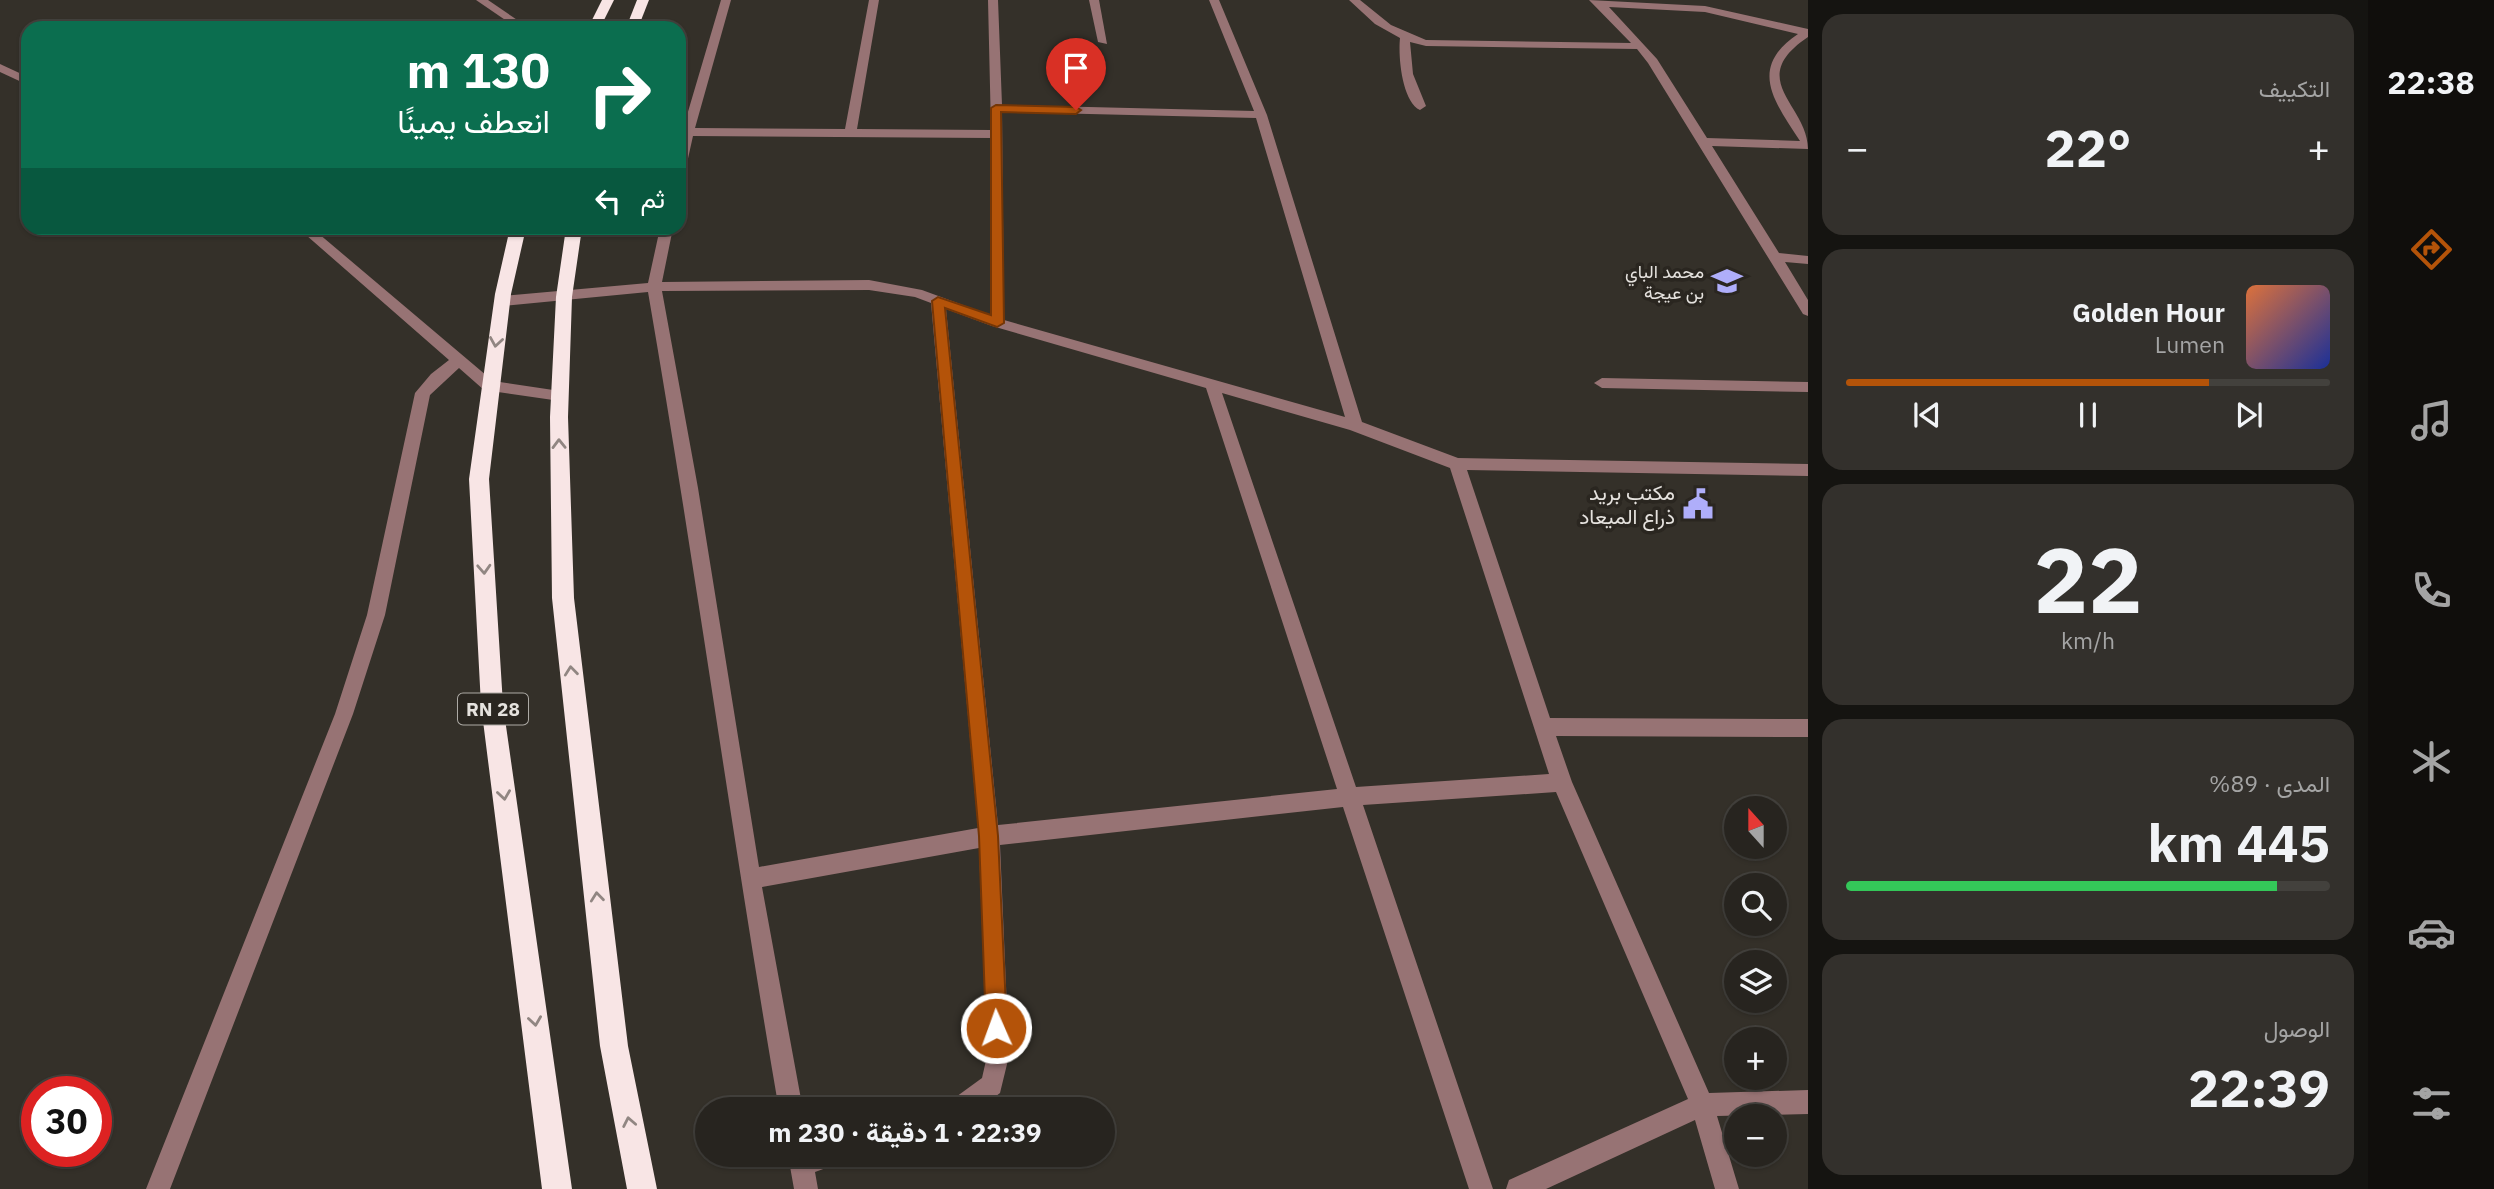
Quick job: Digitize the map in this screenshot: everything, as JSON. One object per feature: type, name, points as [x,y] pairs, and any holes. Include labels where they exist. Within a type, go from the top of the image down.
[{"type":"highway","points":[[598,21],[608,0]]},
{"type":"highway","points":[[635,21],[643,0]]},
{"type":"highway","name":"RN 28","points":[[516,235],[502,301],[479,479],[492,705],[557,1189]]},
{"type":"highway","points":[[574,235],[564,297],[560,396],[563,598],[614,1046],[642,1189]]},
{"type":"street","points":[[481,0],[513,21]]},
{"type":"street","points":[[686,141],[726,0]]},
{"type":"street","points":[[850,134],[874,0]]},
{"type":"street","points":[[993,0],[997,134],[997,323]]},
{"type":"street","points":[[1094,0],[1103,42]]},
{"type":"street","points":[[1214,0],[1261,115],[1355,426]]},
{"type":"street","points":[[1354,0],[1390,31],[1426,43],[1640,46]]},
{"type":"street","points":[[1728,0],[1737,15]]},
{"type":"street","points":[[1596,1],[1705,9],[1806,32]]},
{"type":"street","points":[[1596,1],[1653,61],[1808,311]]},
{"type":"street","points":[[1703,142],[1808,145],[1777,95],[1774,70],[1790,44],[1806,32]]},
{"type":"street","points":[[1405,38],[1403,61],[1420,106]]},
{"type":"street","points":[[1790,44],[1808,49]]},
{"type":"street","points":[[0,67],[21,78]]},
{"type":"street","points":[[996,108],[1261,115]]},
{"type":"street","points":[[688,132],[997,134]]},
{"type":"street","points":[[312,235],[489,386],[560,396]]},
{"type":"street","points":[[665,235],[654,287],[690,488],[750,878],[789,1097]]},
{"type":"street","points":[[1775,257],[1808,260]]},
{"type":"street","points":[[502,301],[654,287],[869,285],[917,293],[997,323],[1355,426],[1457,464],[1807,471]]},
{"type":"street","points":[[938,301],[989,836],[998,1056],[992,1084],[974,1097]]},
{"type":"street","points":[[158,1189],[344,714],[376,615],[423,393],[436,378],[458,361]]},
{"type":"street","points":[[1602,383],[1808,387]]},
{"type":"street","points":[[1212,384],[1481,1189]]},
{"type":"street","points":[[1457,464],[1562,782],[1702,1105],[1727,1189]]},
{"type":"street","points":[[1544,727],[1808,728]]},
{"type":"street","points":[[750,878],[989,836],[1349,797],[1562,782]]},
{"type":"street","points":[[1518,1189],[1702,1105],[1808,1102]]},
{"type":"street","points":[[801,1167],[806,1189]]},
{"type":"place","name":"محمد الباي بن عيجة","points":[[1727,281]]},
{"type":"place","name":"مكتب بريد ذراع الميعاد","points":[[1698,504]]},
{"type":"route","points":[[996,1028],[989,836],[938,301],[997,323],[996,108],[1076,110]]}]
